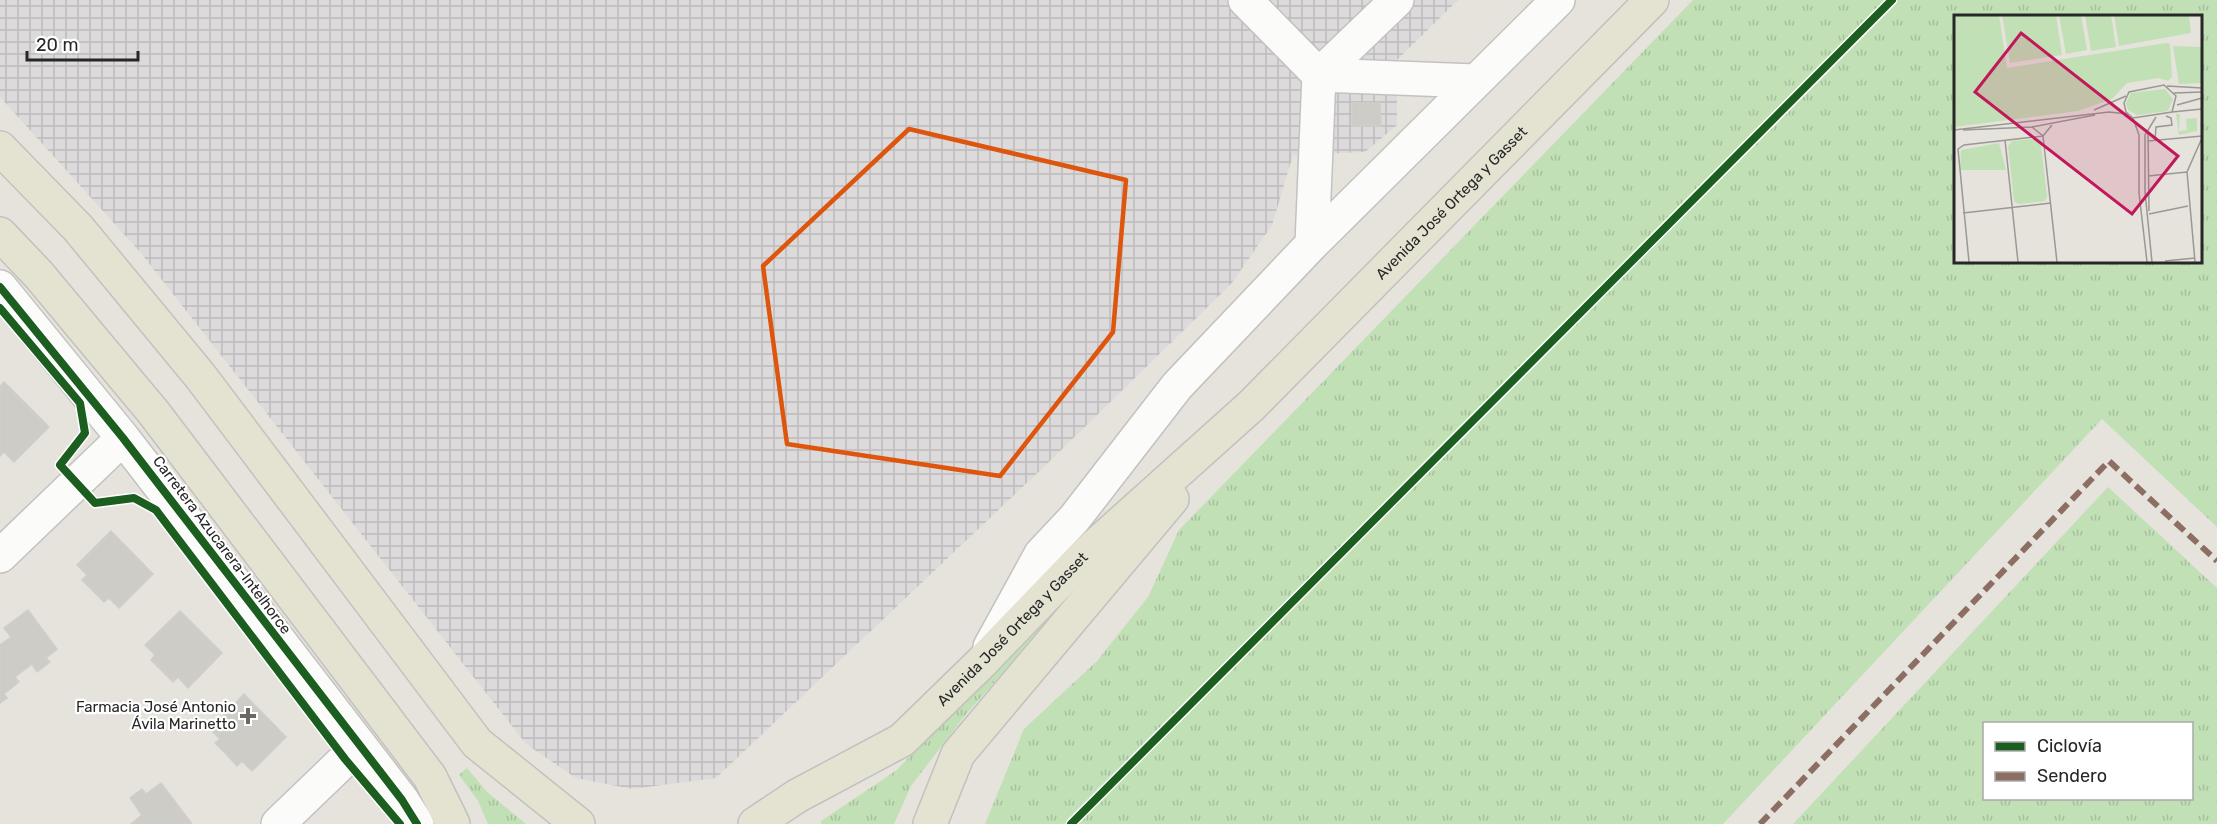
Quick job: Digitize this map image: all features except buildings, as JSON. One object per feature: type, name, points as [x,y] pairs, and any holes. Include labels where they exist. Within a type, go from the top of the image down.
[{"type":"main road","name":"Avenida José Ortega y Gasset","points":[[755,824],[797,796],[902,740],[981,663],[1085,555],[1251,406],[1652,0]]},
{"type":"main road","points":[[0,148],[78,228],[201,377],[477,743],[578,824]]},
{"type":"main road","name":"Carretera Azucarera-Intelhorce","points":[[0,234],[39,275],[154,413],[430,777],[453,824]]},
{"type":"main road","name":"Avenida José Ortega y Gasset","points":[[930,824],[958,754],[1251,406]]},
{"type":"street","points":[[1245,0],[1319,75],[1475,81]]},
{"type":"street","points":[[1312,244],[1319,75],[1397,0]]},
{"type":"street","points":[[981,663],[1041,554],[1074,519],[1177,386],[1312,244],[1558,0]]},
{"type":"street","name":"Carretera Azucarera-Intelhorce","points":[[0,287],[123,438],[402,800],[417,824]]},
{"type":"street","points":[[0,556],[123,438]]},
{"type":"street","points":[[297,817],[359,746]]},
{"type":"highlighted area","points":[[909,129],[1126,180],[1113,332],[1000,476],[787,444],[763,266]]},
{"type":"shaded area","points":[[0,0],[1458,0],[1397,60],[1397,125],[1365,152],[1293,155],[1272,225],[1232,283],[1050,461],[716,778],[632,789],[576,778],[526,744],[140,252],[0,97]]},
{"type":"green space","points":[[1693,0],[2217,0],[2217,527],[2102,419],[1723,824],[985,824],[1024,729],[1097,661],[1148,597],[1179,530]]},
{"type":"green space","points":[[2108,487],[2217,588],[2217,824],[1793,824]]},
{"type":"green space","points":[[1061,594],[1068,600],[967,713],[911,786],[894,824],[821,824],[821,821],[897,770]]},
{"type":"green space","points":[[467,768],[487,792],[526,824],[488,824],[478,801],[459,775]]},
{"type":"marked path","points":[[1760,824],[2109,461],[2217,561]]},
{"type":"cycle path","points":[[1071,824],[1892,0]]},
{"type":"cycle path","points":[[0,287],[123,438],[402,800],[417,824]]},
{"type":"cycle path","points":[[0,308],[80,403],[85,433],[60,465],[95,503],[134,498],[156,510],[345,759],[400,824]]},
{"type":"place","name":"Farmacia José Antonio Ávila Marinetto","points":[[248,716]]}]
